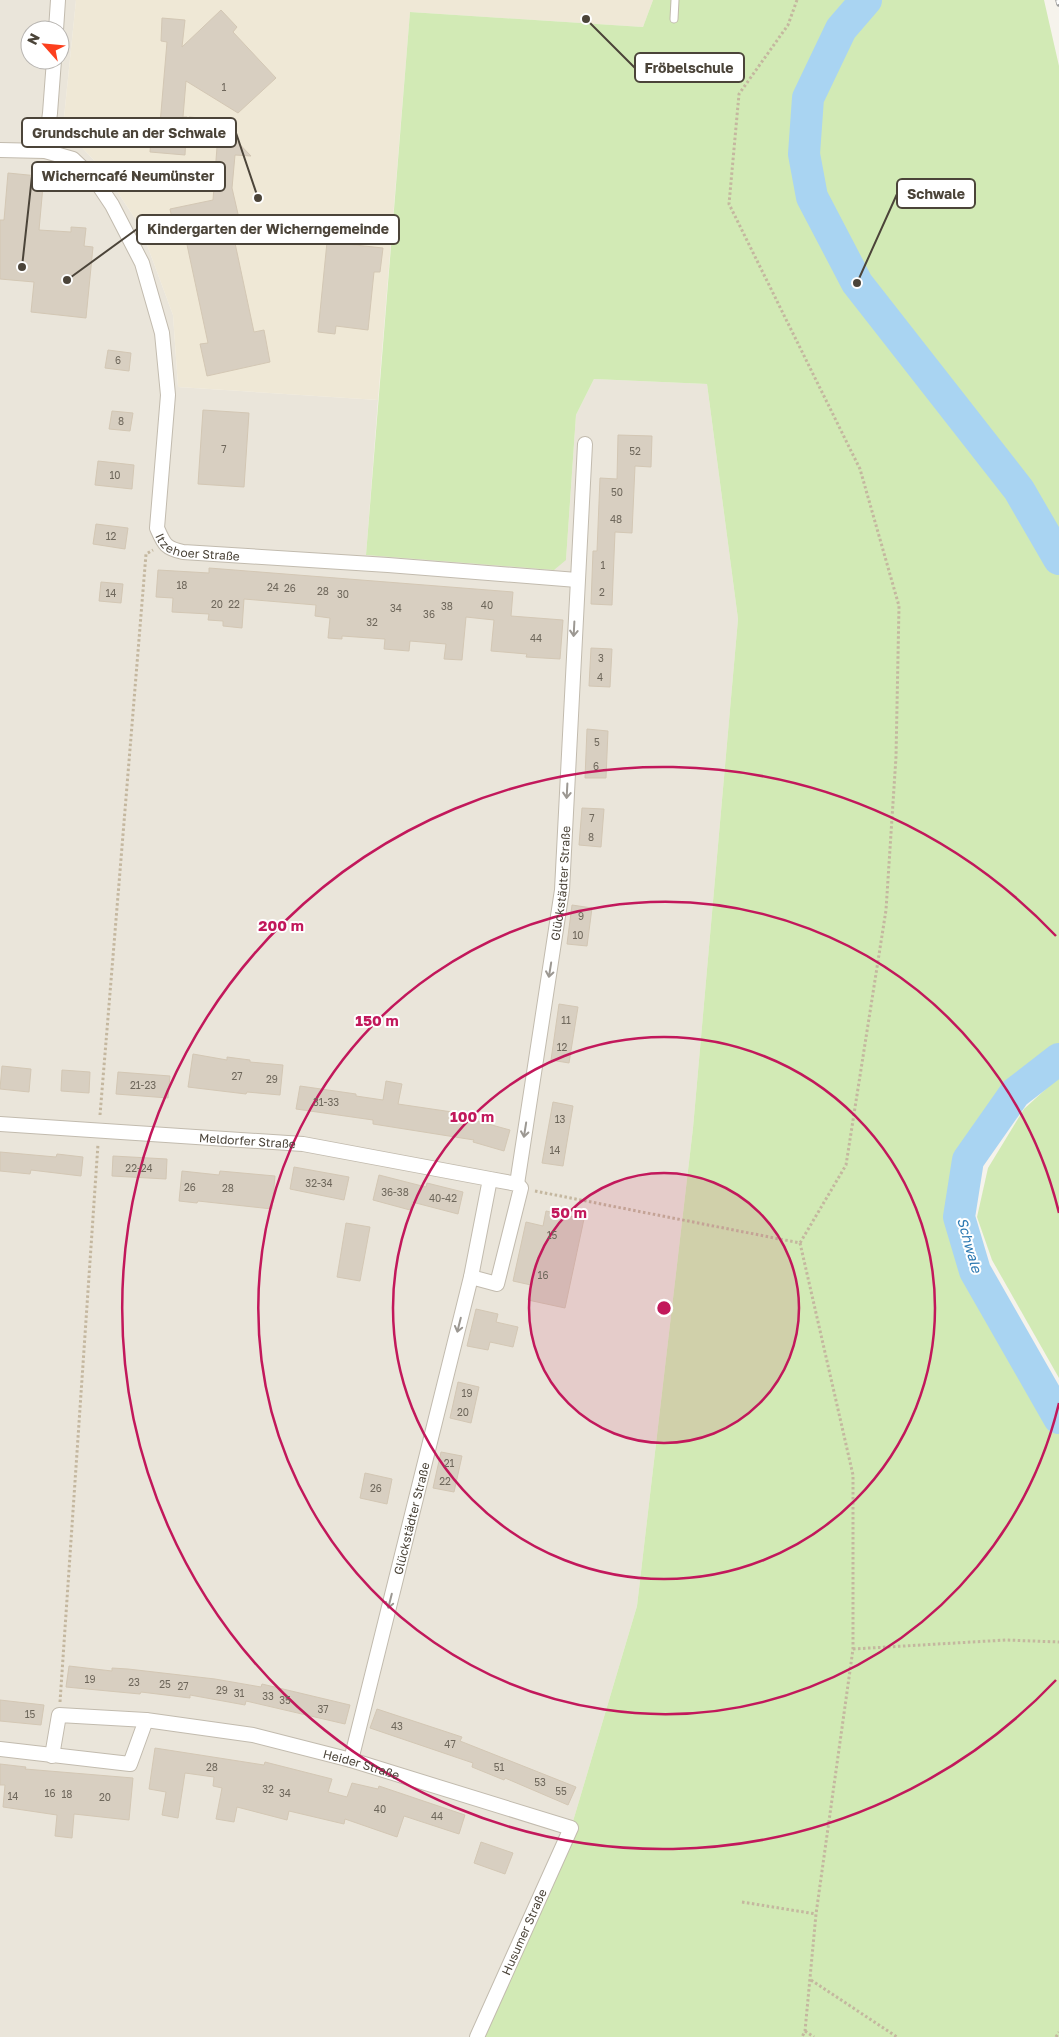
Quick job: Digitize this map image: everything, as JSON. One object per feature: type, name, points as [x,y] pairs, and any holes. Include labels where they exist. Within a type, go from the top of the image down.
[{"type":"street","points":[[57,20],[58,0]]},
{"type":"street","points":[[45,151],[53,70]]},
{"type":"street","name":"Itzehoer Straße","points":[[0,150],[45,151],[73,160],[96,181],[112,205],[142,263],[162,333],[168,395],[157,528],[164,543],[171,550],[577,580]]},
{"type":"street","points":[[577,580],[584,444]]},
{"type":"street","name":"Glückstädter Straße","points":[[470,1278],[497,1284],[519,1186],[562,890],[577,580]]},
{"type":"street","name":"Meldorfer Straße","points":[[0,1124],[303,1144],[490,1179]]},
{"type":"street","points":[[490,1179],[519,1186]]},
{"type":"street","name":"Glückstädter Straße","points":[[351,1760],[470,1278],[490,1179]]},
{"type":"street","name":"Heider Straße","points":[[52,1756],[59,1715],[146,1720],[253,1735],[351,1760],[571,1828]]},
{"type":"street","points":[[0,1749],[130,1764],[146,1720]]},
{"type":"street","name":"Husumer Straße","points":[[477,2037],[571,1828]]},
{"type":"lane","points":[[674,19],[675,0]]},
{"type":"path","points":[[798,0],[788,25],[738,94],[729,204],[860,469],[899,606],[896,756],[884,920],[846,1165],[800,1243],[853,1475],[853,1649],[816,1914],[805,2031],[802,2037]]},
{"type":"path","points":[[519,1186],[800,1243]]},
{"type":"path","points":[[853,1649],[1006,1640],[1059,1642]]},
{"type":"path","points":[[742,1902],[816,1914]]},
{"type":"path","points":[[811,1980],[897,2037]]},
{"type":"path","points":[[805,2031],[814,2037]]},
{"type":"path","points":[[1056,2037],[1059,2032]]},
{"type":"shaded area","points":[[0,0],[76,0],[70,59],[70,20],[20,20],[20,70],[69,70],[63,127],[103,170],[140,226],[173,315],[178,387],[378,400],[366,555],[566,560],[576,415],[594,379],[707,384],[738,619],[693,1128],[637,1606],[571,1828],[477,2037],[0,2037]]},
{"type":"shaded area","points":[[76,0],[653,0],[643,27],[410,12],[378,400],[178,387],[173,315],[140,226],[103,170],[63,127]]},
{"type":"green space","points":[[653,0],[854,0],[833,25],[803,97],[881,0],[1044,0],[1059,66],[1059,1059],[1015,1093],[968,1160],[959,1217],[975,1271],[1059,1418],[1059,2037],[477,2037],[571,1828],[637,1606],[693,1128],[738,619],[707,384],[594,379],[576,415],[566,560],[554,570],[366,555],[410,12],[643,27]]},
{"type":"green space","points":[[1059,1077],[1059,1378],[992,1260],[977,1217],[988,1168],[1024,1109]]},
{"type":"building","points":[[221,10],[237,27],[233,32],[276,78],[238,113],[186,81],[183,117],[187,117],[185,155],[150,152],[152,124],[160,124],[167,42],[161,41],[162,18],[185,20],[182,47]]},
{"type":"building","points":[[189,117],[235,121],[226,130],[251,156],[235,155],[232,188],[241,227],[232,229],[254,332],[264,330],[270,362],[207,376],[200,344],[208,343],[186,240],[177,242],[170,209],[213,200],[217,147]]},
{"type":"building","points":[[8,173],[38,176],[37,185],[43,186],[39,230],[71,232],[71,227],[86,228],[84,246],[93,247],[86,318],[31,312],[34,282],[0,279],[0,220],[4,220]]},
{"type":"building","points":[[327,242],[383,248],[380,272],[374,272],[368,330],[336,326],[335,334],[318,332]]},
{"type":"building","points":[[108,350],[131,353],[129,371],[105,368]]},
{"type":"building","points":[[203,410],[249,413],[244,487],[198,484]]},
{"type":"building","points":[[112,411],[133,413],[130,431],[109,429]]},
{"type":"building","points":[[618,435],[652,436],[651,467],[635,466],[632,533],[615,532],[612,605],[591,604],[593,551],[597,551],[600,478],[617,479]]},
{"type":"building","points":[[98,461],[134,465],[132,489],[95,485]]},
{"type":"building","points":[[96,524],[128,528],[125,549],[93,544]]},
{"type":"building","points":[[209,568],[513,592],[511,616],[563,620],[560,659],[526,657],[527,654],[491,651],[494,620],[466,617],[462,660],[444,659],[446,644],[410,641],[409,651],[384,649],[385,639],[342,636],[342,639],[328,638],[330,618],[315,616],[316,605],[244,599],[242,628],[223,626],[223,621],[208,620],[209,614],[172,612],[173,598],[156,597],[158,570],[209,573]]},
{"type":"building","points":[[101,582],[123,584],[121,603],[99,601]]},
{"type":"building","points":[[591,648],[612,649],[610,687],[589,686]]},
{"type":"building","points":[[587,729],[608,731],[606,778],[585,778]]},
{"type":"building","points":[[582,808],[604,809],[601,847],[579,845]]},
{"type":"building","points":[[572,905],[592,908],[587,946],[567,944]]},
{"type":"building","points":[[559,1004],[578,1007],[569,1063],[551,1060]]},
{"type":"building","points":[[193,1054],[227,1060],[227,1057],[250,1060],[250,1062],[283,1065],[280,1095],[247,1092],[246,1094],[188,1087]]},
{"type":"building","points":[[2,1066],[31,1069],[29,1092],[0,1089]]},
{"type":"building","points":[[62,1070],[90,1072],[89,1093],[61,1091]]},
{"type":"building","points":[[118,1072],[170,1076],[168,1098],[116,1094]]},
{"type":"building","points":[[386,1081],[402,1084],[398,1104],[459,1113],[459,1116],[510,1130],[504,1151],[473,1142],[474,1140],[373,1124],[373,1120],[296,1109],[300,1086],[383,1100]]},
{"type":"building","points":[[553,1102],[573,1106],[563,1166],[542,1163]]},
{"type":"building","points":[[0,1152],[56,1157],[57,1154],[83,1157],[81,1176],[31,1170],[30,1174],[0,1171]]},
{"type":"building","points":[[113,1156],[167,1159],[166,1179],[112,1176]]},
{"type":"building","points":[[294,1167],[349,1177],[344,1200],[290,1189]]},
{"type":"building","points":[[182,1171],[219,1175],[220,1171],[275,1176],[272,1209],[198,1201],[197,1203],[179,1201]]},
{"type":"building","points":[[379,1175],[426,1187],[427,1183],[463,1192],[458,1214],[412,1202],[410,1210],[373,1200]]},
{"type":"building","points":[[546,1211],[584,1219],[565,1308],[528,1300],[531,1285],[513,1281],[526,1222],[543,1226]]},
{"type":"building","points":[[346,1223],[370,1227],[360,1281],[337,1277]]},
{"type":"building","points":[[476,1309],[498,1314],[496,1322],[518,1327],[513,1347],[490,1342],[488,1350],[467,1346]]},
{"type":"building","points":[[458,1382],[479,1387],[471,1423],[450,1418]]},
{"type":"building","points":[[441,1452],[462,1456],[454,1492],[433,1488]]},
{"type":"building","points":[[365,1473],[392,1479],[387,1504],[360,1498]]},
{"type":"building","points":[[69,1666],[112,1671],[112,1668],[128,1669],[215,1679],[261,1687],[262,1684],[350,1705],[345,1724],[246,1701],[245,1705],[190,1695],[190,1698],[141,1692],[140,1694],[66,1687]]},
{"type":"building","points":[[0,1700],[44,1705],[41,1725],[0,1721]]},
{"type":"building","points":[[377,1709],[462,1737],[460,1741],[576,1787],[568,1805],[505,1778],[504,1780],[472,1767],[473,1763],[370,1728]]},
{"type":"building","points":[[155,1748],[264,1765],[265,1762],[332,1779],[328,1792],[347,1797],[352,1783],[378,1789],[379,1786],[465,1815],[459,1834],[404,1816],[397,1837],[345,1819],[344,1824],[289,1811],[287,1820],[237,1807],[234,1822],[216,1819],[222,1788],[213,1786],[214,1777],[185,1773],[178,1818],[162,1815],[166,1792],[149,1789]]},
{"type":"building","points":[[0,1764],[26,1767],[25,1769],[133,1778],[129,1820],[74,1814],[72,1838],[55,1836],[57,1815],[3,1807],[5,1785],[0,1785]]},
{"type":"building","points":[[481,1842],[513,1853],[505,1874],[474,1863]]},
{"type":"waterway","name":"Schwale","points":[[866,0],[841,29],[808,98],[804,154],[812,197],[857,283],[1019,490],[1059,559]]},
{"type":"waterway","name":"Schwale","points":[[1059,1059],[1015,1093],[968,1160],[959,1217],[975,1271],[1059,1418]]},
{"type":"railway","points":[[1058,0],[1059,4]]},
{"type":"place","name":"Fröbelschule","points":[[586,19]]},
{"type":"place","name":"Grundschule an der Schwale","points":[[258,198]]},
{"type":"place","name":"Wicherncafé Neumünster","points":[[22,267]]},
{"type":"place","name":"Kindergarten der Wicherngemeinde","points":[[67,280]]},
{"type":"place","name":"Schwale","points":[[857,283]]}]
